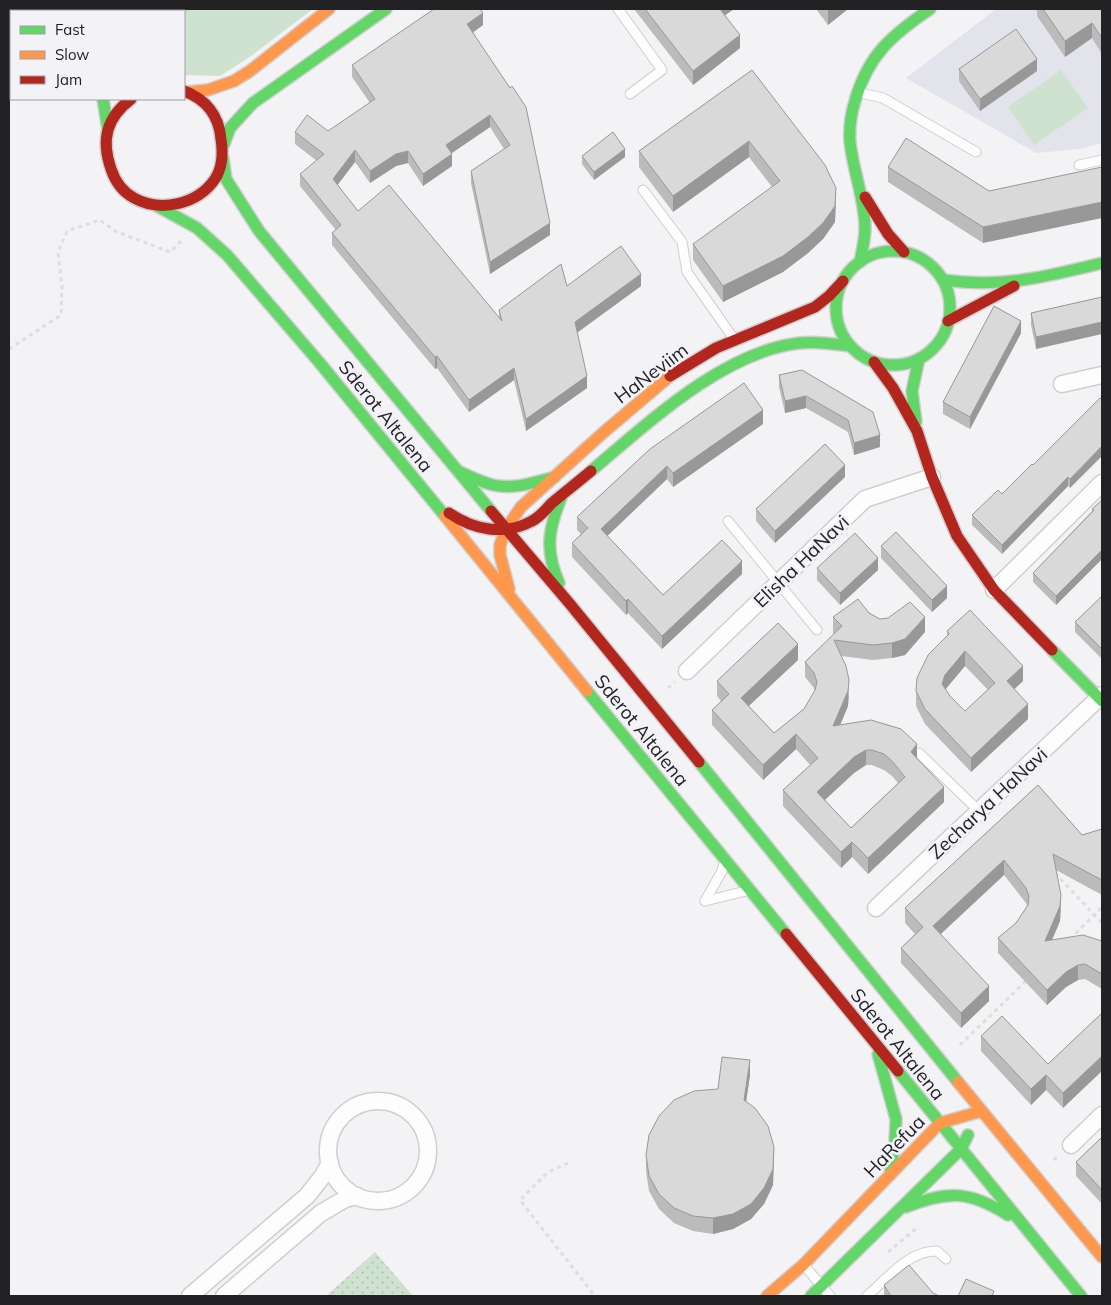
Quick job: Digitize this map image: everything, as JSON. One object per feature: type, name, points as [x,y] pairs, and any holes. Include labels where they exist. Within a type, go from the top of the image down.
[{"type":"main road","points":[[185,91],[208,90],[234,81],[250,71],[329,9]]},
{"type":"main road","points":[[157,206],[180,205],[200,195],[215,179],[223,158],[224,144],[230,128],[253,104],[386,9]]},
{"type":"main road","points":[[860,262],[865,239],[861,190],[850,140],[853,109],[857,92],[865,71],[875,54],[901,29],[930,9]]},
{"type":"main road","points":[[185,91],[206,104],[213,112],[219,122],[224,144]]},
{"type":"main road","points":[[103,100],[108,130]]},
{"type":"main road","points":[[108,130],[120,109],[130,100]]},
{"type":"main road","name":"Sderot Altalena","points":[[108,130],[106,154],[110,170],[118,185],[136,199],[157,206],[197,228],[227,255],[319,362],[1081,1296]]},
{"type":"main road","name":"Sderot Altalena","points":[[223,158],[226,179],[259,231],[455,469],[570,604],[1102,1256]]},
{"type":"main road","points":[[861,190],[888,234],[904,252]]},
{"type":"main road","points":[[889,251],[904,252],[920,257],[933,267],[943,280],[949,300],[948,321],[938,343],[918,359],[904,364],[889,365],[874,362],[850,346],[843,334],[836,308],[838,294],[850,271],[860,262],[873,254],[889,251]]},
{"type":"main road","points":[[943,280],[962,284],[989,285],[1022,282],[1102,263]]},
{"type":"main road","name":"HaNeviim","points":[[512,598],[500,555],[500,545],[506,529],[521,507],[667,378],[734,339],[815,307],[843,282]]},
{"type":"main road","points":[[948,321],[1022,282]]},
{"type":"main road","name":"HaNeviim","points":[[434,503],[462,523],[488,532],[532,522],[562,494],[677,400],[751,356],[775,348],[814,342],[850,346]]},
{"type":"main road","points":[[918,359],[912,391],[917,431],[932,478],[957,536],[994,590],[1101,698]]},
{"type":"main road","points":[[874,362],[893,388],[917,431]]},
{"type":"main road","points":[[455,469],[485,483],[498,486],[508,486],[555,477]]},
{"type":"main road","points":[[562,494],[549,532],[548,545],[550,560],[557,579],[570,604]]},
{"type":"main road","points":[[876,1045],[896,1120],[896,1143],[890,1175]]},
{"type":"main road","points":[[811,1296],[900,1210],[960,1148],[982,1111]]},
{"type":"main road","name":"HaRefua","points":[[767,1296],[803,1265],[940,1123],[982,1111]]},
{"type":"main road","points":[[900,1210],[925,1199],[946,1194],[981,1200],[1020,1221]]},
{"type":"street","points":[[1062,384],[1102,375]]},
{"type":"street","name":"Elisha HaNavi","points":[[687,671],[865,499],[932,478]]},
{"type":"street","points":[[994,590],[1102,483]]},
{"type":"street","name":"Zecharya HaNavi","points":[[876,908],[1101,698]]},
{"type":"street","points":[[387,1102],[404,1108],[418,1120],[424,1131],[428,1155],[425,1168],[411,1188],[400,1196],[388,1200],[367,1200],[357,1196],[339,1182],[333,1173],[330,1163],[329,1142],[337,1123],[344,1115],[361,1104],[387,1102]]},
{"type":"street","points":[[1071,1145],[1102,1115]]},
{"type":"street","points":[[190,1296],[307,1196],[319,1182],[330,1163]]},
{"type":"street","points":[[224,1296],[321,1213],[345,1199],[357,1196]]},
{"type":"lane","points":[[618,9],[662,70],[630,94]]},
{"type":"lane","points":[[857,92],[883,98],[976,152]]},
{"type":"lane","points":[[1079,165],[1102,160]]},
{"type":"lane","points":[[643,190],[682,242],[687,272],[734,339],[750,350],[760,353]]},
{"type":"lane","points":[[728,521],[818,630]]},
{"type":"lane","points":[[920,753],[979,811]]},
{"type":"lane","points":[[725,860],[722,871],[705,901],[749,890]]},
{"type":"lane","points":[[867,1296],[912,1257],[928,1251],[937,1251],[946,1260]]},
{"type":"lane","points":[[803,1265],[830,1296]]},
{"type":"path","points":[[9,349],[61,315],[62,287],[58,253],[67,231],[100,220],[115,230],[170,252],[197,228]]},
{"type":"path","points":[[1055,873],[1102,923]]},
{"type":"path","points":[[1066,942],[1102,908]]},
{"type":"path","points":[[960,1045],[1031,976]]},
{"type":"path","points":[[568,1163],[548,1172],[520,1200],[595,1296]]},
{"type":"shaded area","points":[[996,9],[1102,9],[1102,143],[1080,149],[1036,153],[906,78]]},
{"type":"green space","points":[[313,9],[251,56],[220,76],[185,75],[185,10],[104,10]]},
{"type":"green space","points":[[1061,70],[1088,108],[1034,145],[1008,107]]},
{"type":"green space","points":[[375,1252],[413,1296],[326,1296]]},
{"type":"building","points":[[434,9],[480,9],[483,13],[467,24],[510,88],[512,86],[526,107],[550,223],[490,262],[471,171],[510,145],[490,115],[446,145],[452,154],[423,174],[408,151],[396,154],[370,171],[355,150],[333,179],[358,211],[389,185],[502,321],[499,310],[561,264],[567,286],[621,246],[641,274],[575,322],[587,376],[526,419],[514,368],[469,400],[437,356],[435,357],[332,233],[341,225],[300,174],[324,154],[295,132],[307,115],[328,131],[375,99],[352,65]]},
{"type":"building","points":[[645,9],[720,9],[740,35],[693,71]]},
{"type":"building","points":[[1043,9],[1102,9],[1102,38],[1092,23],[1065,41]]},
{"type":"building","points":[[1016,29],[1037,59],[980,99],[959,69]]},
{"type":"building","points":[[752,70],[825,165],[836,188],[835,206],[823,223],[783,256],[723,286],[693,244],[780,181],[749,141],[673,196],[639,151]]},
{"type":"building","points":[[613,132],[625,149],[594,172],[582,156]]},
{"type":"building","points":[[906,138],[989,191],[1102,167],[1102,202],[983,227],[888,167]]},
{"type":"building","points":[[1102,297],[1102,322],[1036,337],[1031,313]]},
{"type":"building","points":[[994,306],[1021,321],[970,417],[943,402]]},
{"type":"building","points":[[802,370],[873,412],[880,435],[854,443],[848,420],[806,396],[785,401],[779,375]]},
{"type":"building","points":[[744,383],[763,410],[673,473],[667,466],[601,529],[663,595],[722,540],[742,561],[662,636],[628,599],[626,601],[572,543],[588,528],[577,517],[650,449]]},
{"type":"building","points":[[1100,398],[1102,400],[1102,446],[1070,479],[1068,477],[1002,545],[972,515],[998,490],[1002,494]]},
{"type":"building","points":[[825,444],[845,465],[775,531],[756,509]]},
{"type":"building","points":[[1102,500],[1102,550],[1056,596],[1033,573]]},
{"type":"building","points":[[896,532],[947,586],[932,600],[881,546]]},
{"type":"building","points":[[855,533],[878,558],[840,593],[817,568]]},
{"type":"building","points":[[1102,598],[1102,649],[1075,622]]},
{"type":"building","points":[[858,599],[869,613],[880,619],[888,618],[910,602],[925,617],[905,639],[892,643],[873,645],[834,640],[846,666],[849,680],[848,691],[833,726],[871,720],[901,729],[917,744],[911,752],[944,787],[868,858],[852,842],[841,852],[783,790],[818,758],[796,734],[763,765],[712,710],[729,694],[717,681],[778,623],[798,644],[741,698],[774,733],[804,709],[815,690],[817,682],[814,673],[805,662],[842,626],[833,617]],"holes":[[[866,750],[884,754],[905,777],[851,828],[817,792],[854,757]]]},
{"type":"building","points":[[970,610],[1023,666],[1007,681],[1028,704],[971,758],[925,709],[916,691],[917,678],[928,655],[949,634],[947,631]],"holes":[[[965,651],[995,683],[965,711],[950,696],[942,684],[945,675]]]},
{"type":"building","points":[[1038,785],[1082,835],[1102,829],[1102,880],[1053,854],[1061,895],[1060,906],[1045,941],[1083,935],[1102,941],[1102,974],[1085,964],[1078,965],[1066,972],[1047,990],[998,938],[1016,923],[1028,905],[1029,896],[1026,888],[1004,860],[933,926],[989,986],[961,1013],[901,948],[923,927],[905,908]]},
{"type":"building","points":[[1102,1013],[1102,1056],[1063,1093],[1046,1075],[1031,1089],[981,1036],[1002,1016],[1048,1064]]},
{"type":"building","points":[[722,1057],[750,1060],[744,1100],[755,1108],[768,1126],[774,1147],[773,1169],[764,1188],[751,1204],[733,1214],[713,1218],[693,1216],[674,1208],[659,1194],[649,1176],[646,1155],[649,1135],[659,1116],[674,1100],[694,1091],[718,1089]]},
{"type":"building","points":[[1102,1137],[1102,1190],[1076,1162]]},
{"type":"building","points":[[909,1265],[933,1293],[939,1296],[891,1296],[884,1285]]},
{"type":"building","points":[[966,1279],[994,1291],[992,1296],[958,1296]]},
{"type":"traffic: fast","points":[[224,144],[230,128],[253,103],[386,9]]},
{"type":"traffic: fast","points":[[860,262],[865,228],[863,206],[850,142],[851,116],[860,85],[874,59],[893,37],[930,9]]},
{"type":"traffic: fast","points":[[103,100],[108,130]]},
{"type":"traffic: fast","points":[[223,158],[226,179],[259,231],[491,511]]},
{"type":"traffic: fast","points":[[157,206],[197,228],[227,255],[319,362],[445,516]]},
{"type":"traffic: fast","points":[[893,251],[915,256],[933,268],[945,286],[950,308],[945,330],[933,348],[915,360],[893,365],[871,360],[853,348],[841,330],[836,308],[841,286],[853,268],[871,256],[893,251]]},
{"type":"traffic: fast","points":[[943,280],[985,283],[1024,280],[1102,263]]},
{"type":"traffic: fast","points":[[591,471],[688,392],[743,360],[772,349],[800,343],[850,346]]},
{"type":"traffic: fast","points":[[916,422],[912,391],[919,359]]},
{"type":"traffic: fast","points":[[460,472],[493,485],[509,487],[555,477]]},
{"type":"traffic: fast","points":[[559,583],[552,561],[550,540],[553,520],[561,498]]},
{"type":"traffic: fast","points":[[1052,650],[1102,701]]},
{"type":"traffic: fast","points":[[587,691],[786,934]]},
{"type":"traffic: fast","points":[[699,762],[958,1082]]},
{"type":"traffic: fast","points":[[878,1054],[896,1119],[895,1143],[890,1175]]},
{"type":"traffic: fast","points":[[898,1071],[1081,1296]]},
{"type":"traffic: fast","points":[[811,1296],[961,1149],[968,1135]]},
{"type":"traffic: fast","points":[[906,1207],[934,1198],[958,1196],[982,1201],[1008,1215]]},
{"type":"traffic: slow","points":[[187,92],[208,90],[234,81],[250,71],[329,9]]},
{"type":"traffic: slow","points":[[509,589],[500,555],[500,545],[506,529],[521,507],[604,432],[670,376]]},
{"type":"traffic: slow","points":[[445,516],[587,691]]},
{"type":"traffic: slow","points":[[958,1082],[1102,1257]]},
{"type":"traffic: slow","points":[[767,1296],[803,1265],[940,1123],[982,1111]]},
{"type":"traffic: jam","points":[[130,100],[111,122],[106,139],[108,158],[117,182],[130,196],[145,203],[156,205],[178,204],[199,195],[208,188],[218,174],[222,154],[220,131],[210,109],[192,94],[185,91]]},
{"type":"traffic: jam","points":[[865,197],[888,234],[904,252]]},
{"type":"traffic: jam","points":[[670,376],[716,348],[815,307],[843,281]]},
{"type":"traffic: jam","points":[[948,321],[1014,286]]},
{"type":"traffic: jam","points":[[874,362],[893,388],[917,431],[932,477],[957,536],[994,590],[1052,650]]},
{"type":"traffic: jam","points":[[449,513],[469,524],[489,529],[500,530],[521,526],[538,517],[591,471]]},
{"type":"traffic: jam","points":[[491,511],[699,762]]},
{"type":"traffic: jam","points":[[786,934],[898,1071]]}]
